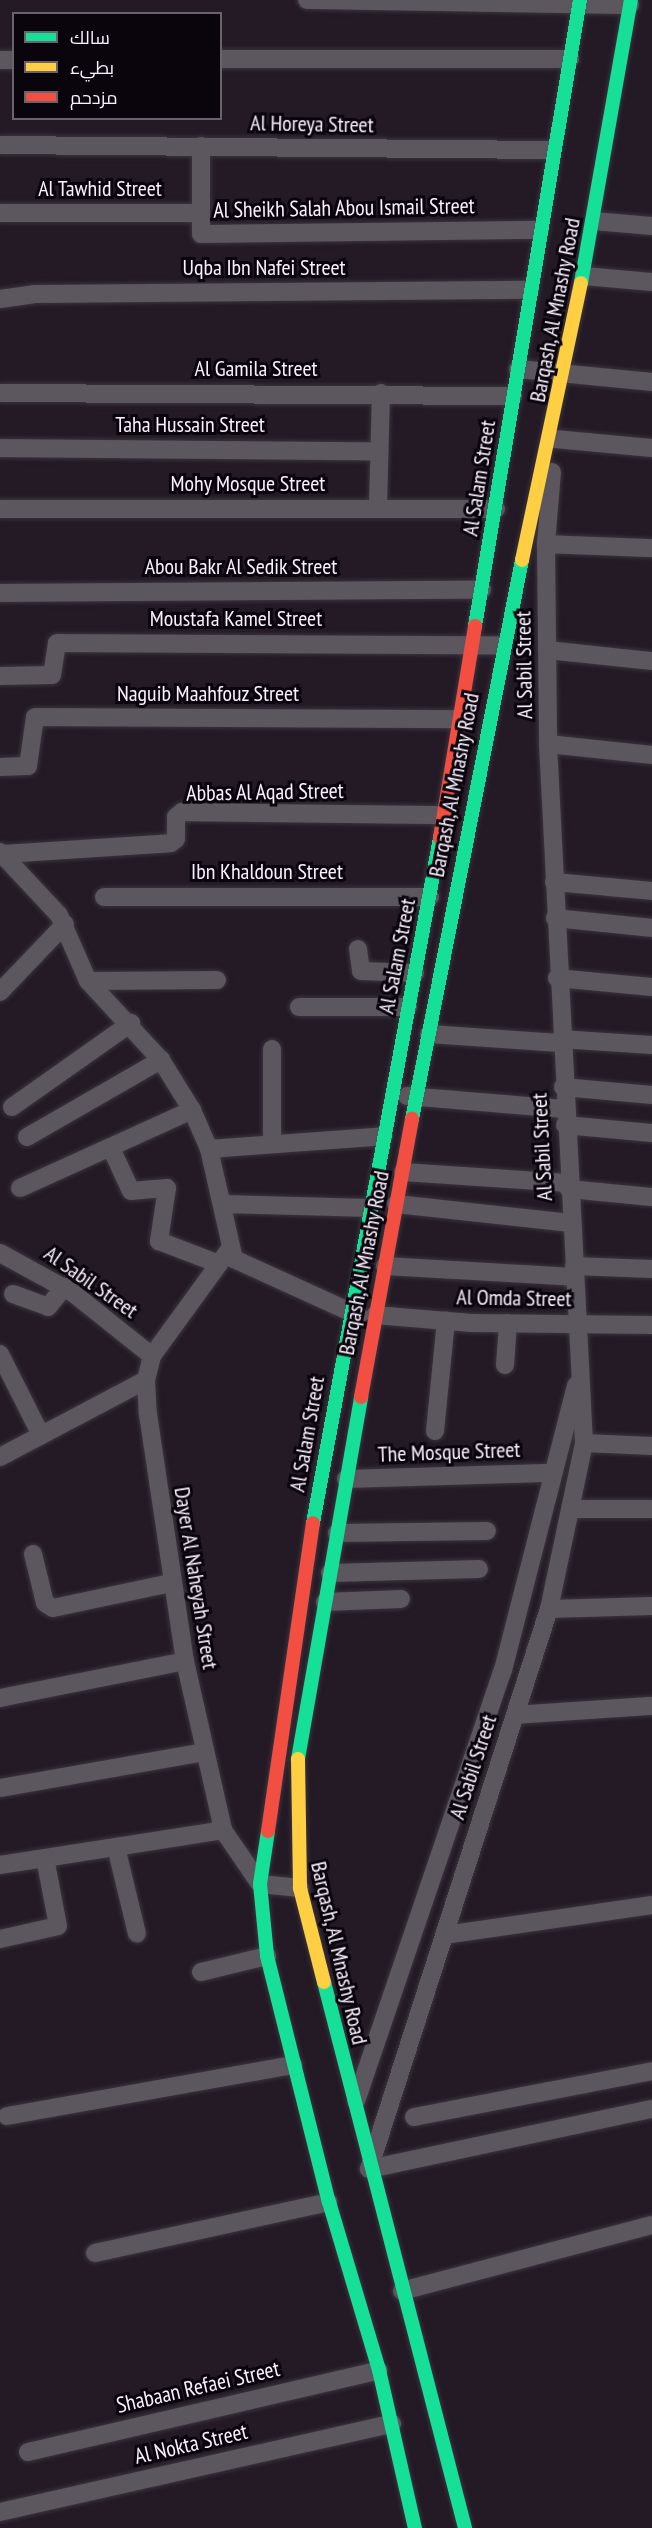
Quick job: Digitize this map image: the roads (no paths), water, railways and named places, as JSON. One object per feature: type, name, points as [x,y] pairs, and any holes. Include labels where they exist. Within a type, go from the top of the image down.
[{"type":"street","points":[[307,0],[630,3]]},
{"type":"street","name":"Al Salam Street","points":[[260,1884],[350,1312],[430,897],[474,643],[552,150],[580,2]]},
{"type":"street","name":"Barqash, Al Mnashy Road","points":[[465,2528],[369,2169],[300,1888],[295,1776],[396,1204],[502,645],[566,375],[630,3]]},
{"type":"street","points":[[222,59],[570,59]]},
{"type":"street","name":"Al Horeya Street","points":[[0,145],[552,150]]},
{"type":"street","name":"Al Sheikh Salah Abou Ismail Street","points":[[201,146],[201,234],[540,230]]},
{"type":"street","name":"Al Tawhid Street","points":[[0,213],[200,213]]},
{"type":"street","points":[[594,221],[652,226]]},
{"type":"street","points":[[584,276],[652,282]]},
{"type":"street","name":"Uqba Ibn Nafei Street","points":[[0,299],[34,294],[530,290]]},
{"type":"street","points":[[518,369],[652,382]]},
{"type":"street","name":"Al Gamila Street","points":[[0,393],[381,393],[513,396]]},
{"type":"street","points":[[378,507],[381,393]]},
{"type":"street","name":"Al Sabil Street","points":[[369,2169],[549,1609],[573,1509],[584,1443],[560,1041],[548,744],[546,544],[557,411]]},
{"type":"street","points":[[555,439],[652,448]]},
{"type":"street","name":"Taha Hussain Street","points":[[0,448],[380,451]]},
{"type":"street","name":"Mohy Mosque Street","points":[[0,509],[496,508]]},
{"type":"street","points":[[546,544],[652,548]]},
{"type":"street","name":"Abou Bakr Al Sedik Street","points":[[0,593],[482,590]]},
{"type":"street","name":"Moustafa Kamel Street","points":[[0,676],[52,675],[57,643],[474,643],[502,645]]},
{"type":"street","points":[[548,650],[652,661]]},
{"type":"street","name":"Naguib Maahfouz Street","points":[[0,767],[28,766],[35,717],[460,720]]},
{"type":"street","points":[[548,744],[652,755]]},
{"type":"street","name":"Abbas Al Aqad Street","points":[[4,860],[171,843],[176,839],[176,817],[182,812],[443,815]]},
{"type":"street","points":[[4,860],[65,924],[88,981],[131,1023],[161,1060],[192,1110],[209,1149],[223,1204],[224,1257]]},
{"type":"street","points":[[554,882],[652,891]]},
{"type":"street","name":"Ibn Khaldoun Street","points":[[104,897],[430,897]]},
{"type":"street","points":[[555,918],[652,928]]},
{"type":"street","points":[[0,992],[65,924]]},
{"type":"street","points":[[358,949],[361,971],[415,974]]},
{"type":"street","points":[[557,978],[652,987]]},
{"type":"street","points":[[88,981],[217,980]]},
{"type":"street","points":[[298,1007],[408,1007]]},
{"type":"street","points":[[12,1107],[131,1023]]},
{"type":"street","points":[[429,1034],[652,1045]]},
{"type":"street","points":[[272,1050],[272,1144]]},
{"type":"street","points":[[27,1137],[161,1060]]},
{"type":"street","points":[[563,1088],[652,1095]]},
{"type":"street","points":[[392,1095],[565,1117],[652,1133]]},
{"type":"street","points":[[20,1188],[192,1110]]},
{"type":"street","points":[[209,1149],[384,1136]]},
{"type":"street","name":"Al Omda Street","points":[[111,1148],[131,1191],[167,1188],[159,1241],[224,1257],[350,1312],[375,1319],[652,1325]]},
{"type":"street","points":[[403,1172],[569,1186],[652,1197]]},
{"type":"street","points":[[223,1204],[370,1208]]},
{"type":"street","points":[[396,1204],[571,1223]]},
{"type":"street","name":"Al Sabil Street","points":[[0,1253],[64,1287],[152,1356]]},
{"type":"street","name":"Dayer Al Naheyah Street","points":[[224,1257],[152,1356],[146,1380],[171,1583],[184,1661],[223,1830],[260,1884]]},
{"type":"street","points":[[385,1266],[574,1271],[652,1269]]},
{"type":"street","points":[[13,1294],[48,1307],[64,1287]]},
{"type":"street","points":[[435,1431],[446,1321]]},
{"type":"street","points":[[505,1365],[508,1323]]},
{"type":"street","points":[[0,1354],[41,1435]]},
{"type":"street","name":"Al Sabil Street","points":[[354,2107],[461,1804],[503,1670],[580,1372]]},
{"type":"street","points":[[0,1457],[146,1380]]},
{"type":"street","points":[[584,1443],[652,1446]]},
{"type":"street","name":"The Mosque Street","points":[[346,1479],[553,1473]]},
{"type":"street","points":[[573,1509],[652,1509]]},
{"type":"street","points":[[337,1533],[487,1531]]},
{"type":"street","points":[[33,1554],[45,1603],[53,1608],[171,1583]]},
{"type":"street","points":[[330,1573],[479,1569]]},
{"type":"street","points":[[325,1602],[401,1599]]},
{"type":"street","points":[[549,1609],[652,1606]]},
{"type":"street","points":[[0,1698],[184,1661]]},
{"type":"street","points":[[515,1715],[652,1706]]},
{"type":"street","points":[[0,1788],[205,1752]]},
{"type":"street","points":[[0,1865],[223,1830]]},
{"type":"street","points":[[116,1847],[137,1934]]},
{"type":"street","points":[[0,1939],[59,1924],[45,1858]]},
{"type":"street","points":[[300,1888],[260,1884],[259,1917],[293,2065],[329,2202],[379,2370],[415,2528]]},
{"type":"street","points":[[444,1935],[652,1905]]},
{"type":"street","points":[[201,1972],[267,1956]]},
{"type":"street","points":[[7,2116],[293,2065]]},
{"type":"street","points":[[414,2117],[652,2071]]},
{"type":"street","points":[[369,2169],[652,2109]]},
{"type":"street","points":[[95,2253],[329,2202]]},
{"type":"street","points":[[402,2291],[652,2225]]},
{"type":"street","name":"Shabaan Refaei Street","points":[[28,2452],[379,2370]]},
{"type":"street","name":"Al Nokta Street","points":[[0,2512],[392,2424]]}]
